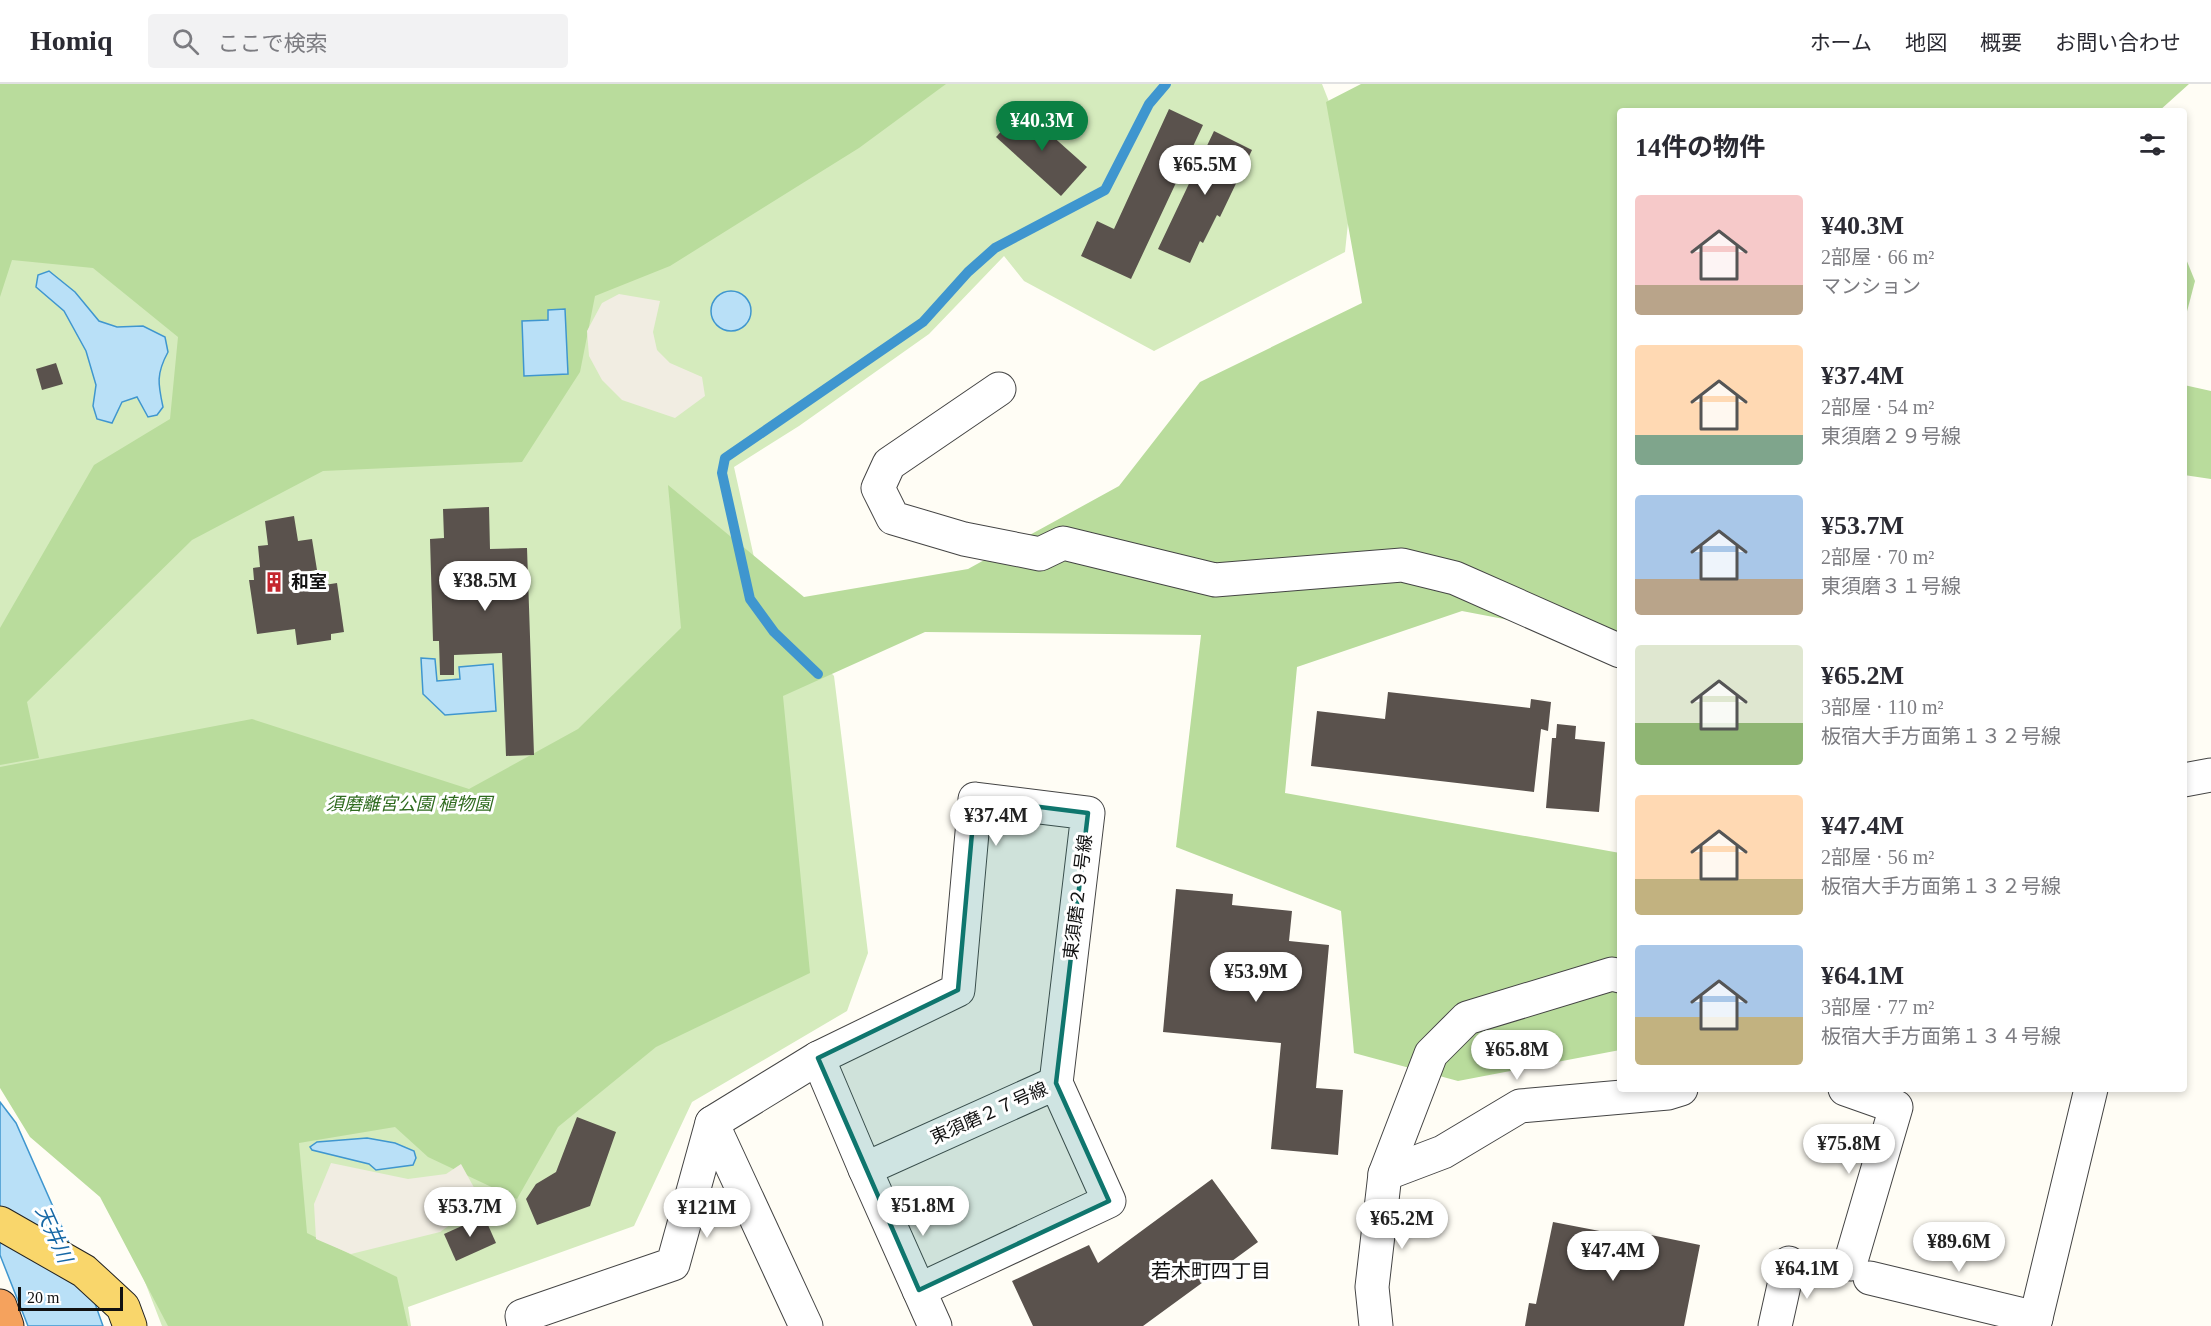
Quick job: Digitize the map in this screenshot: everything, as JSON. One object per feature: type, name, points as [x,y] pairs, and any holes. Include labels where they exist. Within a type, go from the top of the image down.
[{"type":"highway","points":[[0,1306],[7,1326]]},
{"type":"main road","points":[[7,1226],[84,1271],[123,1307],[130,1326]]},
{"type":"street","points":[[999,388],[889,464],[878,488],[893,518],[964,539],[1040,554],[1063,543],[1215,580],[1402,565],[1455,578],[1617,650]]},
{"type":"street","points":[[2187,779],[2211,775]]},
{"type":"street","name":"東須磨２９号線","points":[[818,1058],[958,990],[975,799],[1088,813],[1056,1083]]},
{"type":"street","points":[[1376,1326],[1372,1287],[1385,1174],[1431,1054],[1467,1018],[1612,974],[1617,975]]},
{"type":"street","points":[[523,1321],[673,1264],[712,1123],[818,1058],[935,1326]]},
{"type":"street","name":"東須磨２７号線","points":[[865,1169],[1056,1083],[1109,1201],[919,1290]]},
{"type":"street","points":[[1385,1174],[1443,1152],[1520,1106],[1668,1092]]},
{"type":"street","points":[[1854,1092],[1896,1107],[1860,1271],[2035,1322],[2090,1092]]},
{"type":"street","points":[[712,1123],[806,1326]]},
{"type":"street","points":[[1775,1326],[1789,1263]]},
{"type":"highlighted area","points":[[975,799],[1088,813],[1056,1083],[1109,1201],[919,1290],[818,1058],[958,990]]},
{"type":"green space","name":"須磨離宮公園 植物園","points":[[0,84],[1322,84],[1354,165],[1345,252],[1154,351],[1024,281],[1004,256],[929,334],[799,426],[734,467],[763,598],[834,676],[868,953],[847,1011],[692,1102],[634,1226],[408,1307],[411,1326],[162,1326],[100,1166],[0,1014]]},
{"type":"green space","points":[[0,84],[946,84],[859,148],[670,266],[595,296],[580,372],[522,462],[323,471],[192,540],[27,702],[39,758],[0,765],[0,628],[94,465],[170,419],[178,337],[93,268],[12,260],[0,297]]},
{"type":"green space","points":[[1361,84],[2189,84],[2162,108],[1617,108],[1617,640],[1462,611],[1297,667],[1285,793],[1617,852],[1617,1051],[1458,1081],[1354,1053],[1341,911],[1176,847],[1201,635],[925,632],[783,696],[810,973],[656,1047],[558,1127],[517,1199],[428,1157],[395,1127],[299,1143],[307,1233],[397,1277],[408,1326],[168,1326],[100,1197],[30,1137],[0,1088],[0,767],[252,719],[469,789],[578,729],[681,628],[668,485],[804,597],[968,569],[1119,486],[1200,382],[1362,303],[1326,102]]},
{"type":"green space","points":[[2187,261],[2195,281],[2187,312]]},
{"type":"green space","points":[[2187,386],[2211,391],[2211,479],[2187,475]]},
{"type":"shaded area","points":[[619,294],[660,301],[653,332],[657,350],[670,363],[702,377],[705,396],[675,418],[622,400],[602,380],[589,356],[587,331],[602,303]]},
{"type":"shaded area","points":[[331,1163],[408,1179],[446,1174],[461,1164],[482,1202],[440,1232],[351,1254],[316,1239],[314,1204]]},
{"type":"water","points":[[49,271],[75,292],[99,321],[117,327],[143,326],[165,337],[168,352],[161,367],[159,379],[163,407],[157,415],[148,417],[137,397],[122,402],[112,423],[97,419],[93,406],[96,385],[86,351],[64,311],[36,287],[38,275]]},
{"type":"water","points":[[731,291],[739,292],[745,297],[750,303],[750,319],[745,325],[739,330],[731,331],[723,330],[717,325],[712,319],[711,311],[712,303],[717,297],[723,292]]},
{"type":"water","points":[[565,309],[568,374],[524,376],[522,321],[548,320],[548,310]]},
{"type":"water","points":[[421,658],[435,659],[437,681],[460,679],[459,667],[493,664],[496,711],[445,715],[423,694]]},
{"type":"water","name":"天井川","points":[[0,1102],[16,1123],[92,1295],[103,1326],[28,1326],[0,1255]]},
{"type":"water","points":[[367,1138],[395,1143],[414,1151],[416,1158],[413,1165],[376,1170],[369,1164],[312,1150],[310,1147],[317,1142]]},
{"type":"building","points":[[1022,109],[1087,167],[1061,196],[996,137]]},
{"type":"building","points":[[1169,109],[1203,125],[1131,279],[1081,256],[1097,221],[1114,229]]},
{"type":"building","points":[[1214,131],[1252,150],[1220,217],[1217,215],[1203,243],[1200,241],[1190,263],[1158,249]]},
{"type":"building","points":[[56,363],[63,384],[42,390],[36,369]]},
{"type":"building","points":[[489,507],[490,549],[527,548],[534,755],[506,756],[502,653],[454,655],[454,675],[440,675],[439,641],[433,641],[430,539],[444,538],[443,509]]},
{"type":"building","name":"和室","points":[[294,516],[298,541],[312,539],[317,570],[297,573],[299,589],[337,583],[344,632],[331,634],[331,640],[297,645],[295,629],[257,634],[249,580],[254,580],[253,568],[260,567],[258,546],[268,545],[265,521]]},
{"type":"building","points":[[1388,692],[1530,708],[1531,699],[1551,702],[1548,731],[1541,729],[1534,792],[1311,766],[1317,711],[1385,719]]},
{"type":"building","points":[[1557,724],[1576,726],[1575,739],[1605,742],[1599,812],[1546,808],[1552,738],[1556,738]]},
{"type":"building","points":[[1176,889],[1233,894],[1232,905],[1292,911],[1289,941],[1329,945],[1316,1088],[1343,1090],[1338,1155],[1271,1149],[1281,1043],[1163,1032]]},
{"type":"building","points":[[577,1117],[616,1132],[590,1206],[537,1225],[526,1199],[536,1184],[556,1172]]},
{"type":"building","points":[[1212,1179],[1258,1242],[1143,1326],[1033,1326],[1012,1281],[1089,1245],[1098,1263]]},
{"type":"building","points":[[484,1216],[496,1243],[456,1261],[444,1234]]},
{"type":"building","points":[[1553,1222],[1610,1233],[1606,1251],[1628,1245],[1646,1259],[1651,1235],[1700,1245],[1684,1326],[1525,1326],[1529,1303],[1536,1304]]},
{"type":"waterway","points":[[818,674],[774,632],[750,599],[722,473],[725,458],[923,322],[968,272],[995,248],[1105,190],[1149,104],[1166,84]]},
{"type":"place","name":"和室","points":[[274,582]]},
{"type":"district","name":"若木町四丁目","points":[[1211,1271]]}]
